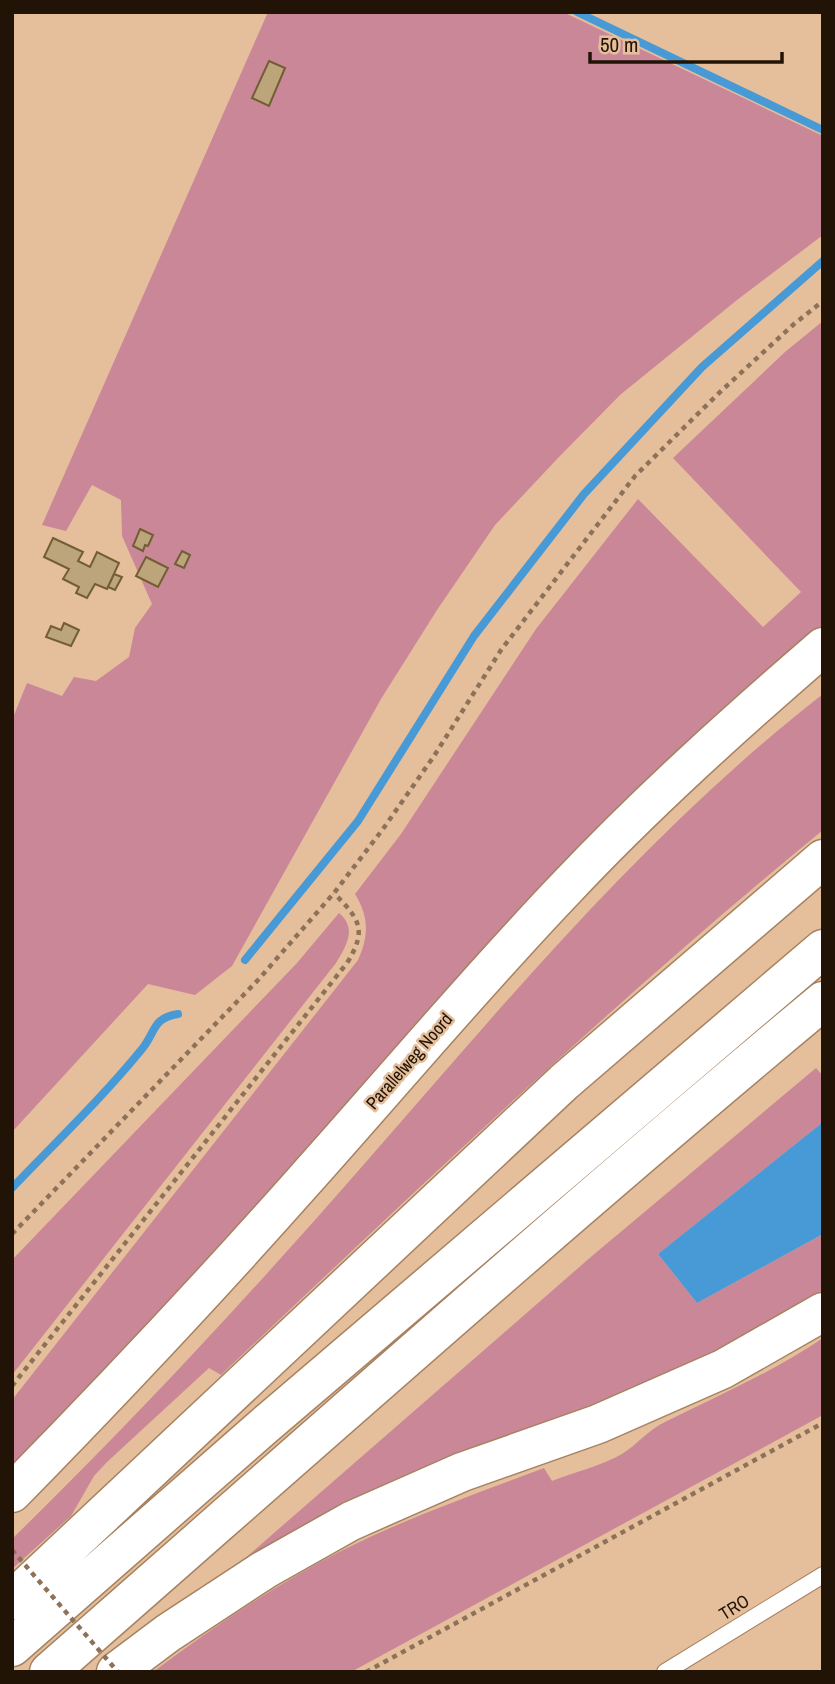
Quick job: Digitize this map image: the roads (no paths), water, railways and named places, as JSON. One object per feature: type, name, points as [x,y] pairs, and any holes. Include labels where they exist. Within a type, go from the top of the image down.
[{"type":"highway","name":"Parallelweg Noord","points":[[12,1493],[190,1308],[480,980],[565,888],[646,806],[823,647]]},
{"type":"highway","name":"Parallelweg Noord","points":[[12,1521],[207,1321],[576,906],[750,739],[823,677]]},
{"type":"highway","points":[[12,1601],[564,1082],[823,859]]},
{"type":"highway","points":[[12,1647],[264,1426],[823,949]]},
{"type":"highway","points":[[49,1672],[494,1280],[823,1000]]},
{"type":"highway","points":[[117,1672],[168,1633],[264,1570],[351,1521],[463,1472],[598,1424],[723,1370],[823,1312]]},
{"type":"lane","name":"TRO","points":[[665,1672],[823,1575]]},
{"type":"water","points":[[823,1122],[823,1234],[697,1303],[658,1254]]},
{"type":"waterway","points":[[577,12],[823,130]]},
{"type":"waterway","points":[[245,960],[358,821],[474,636],[584,494],[702,367],[823,261]]},
{"type":"waterway","points":[[12,1188],[111,1085],[142,1049],[159,1022],[178,1014]]}]
